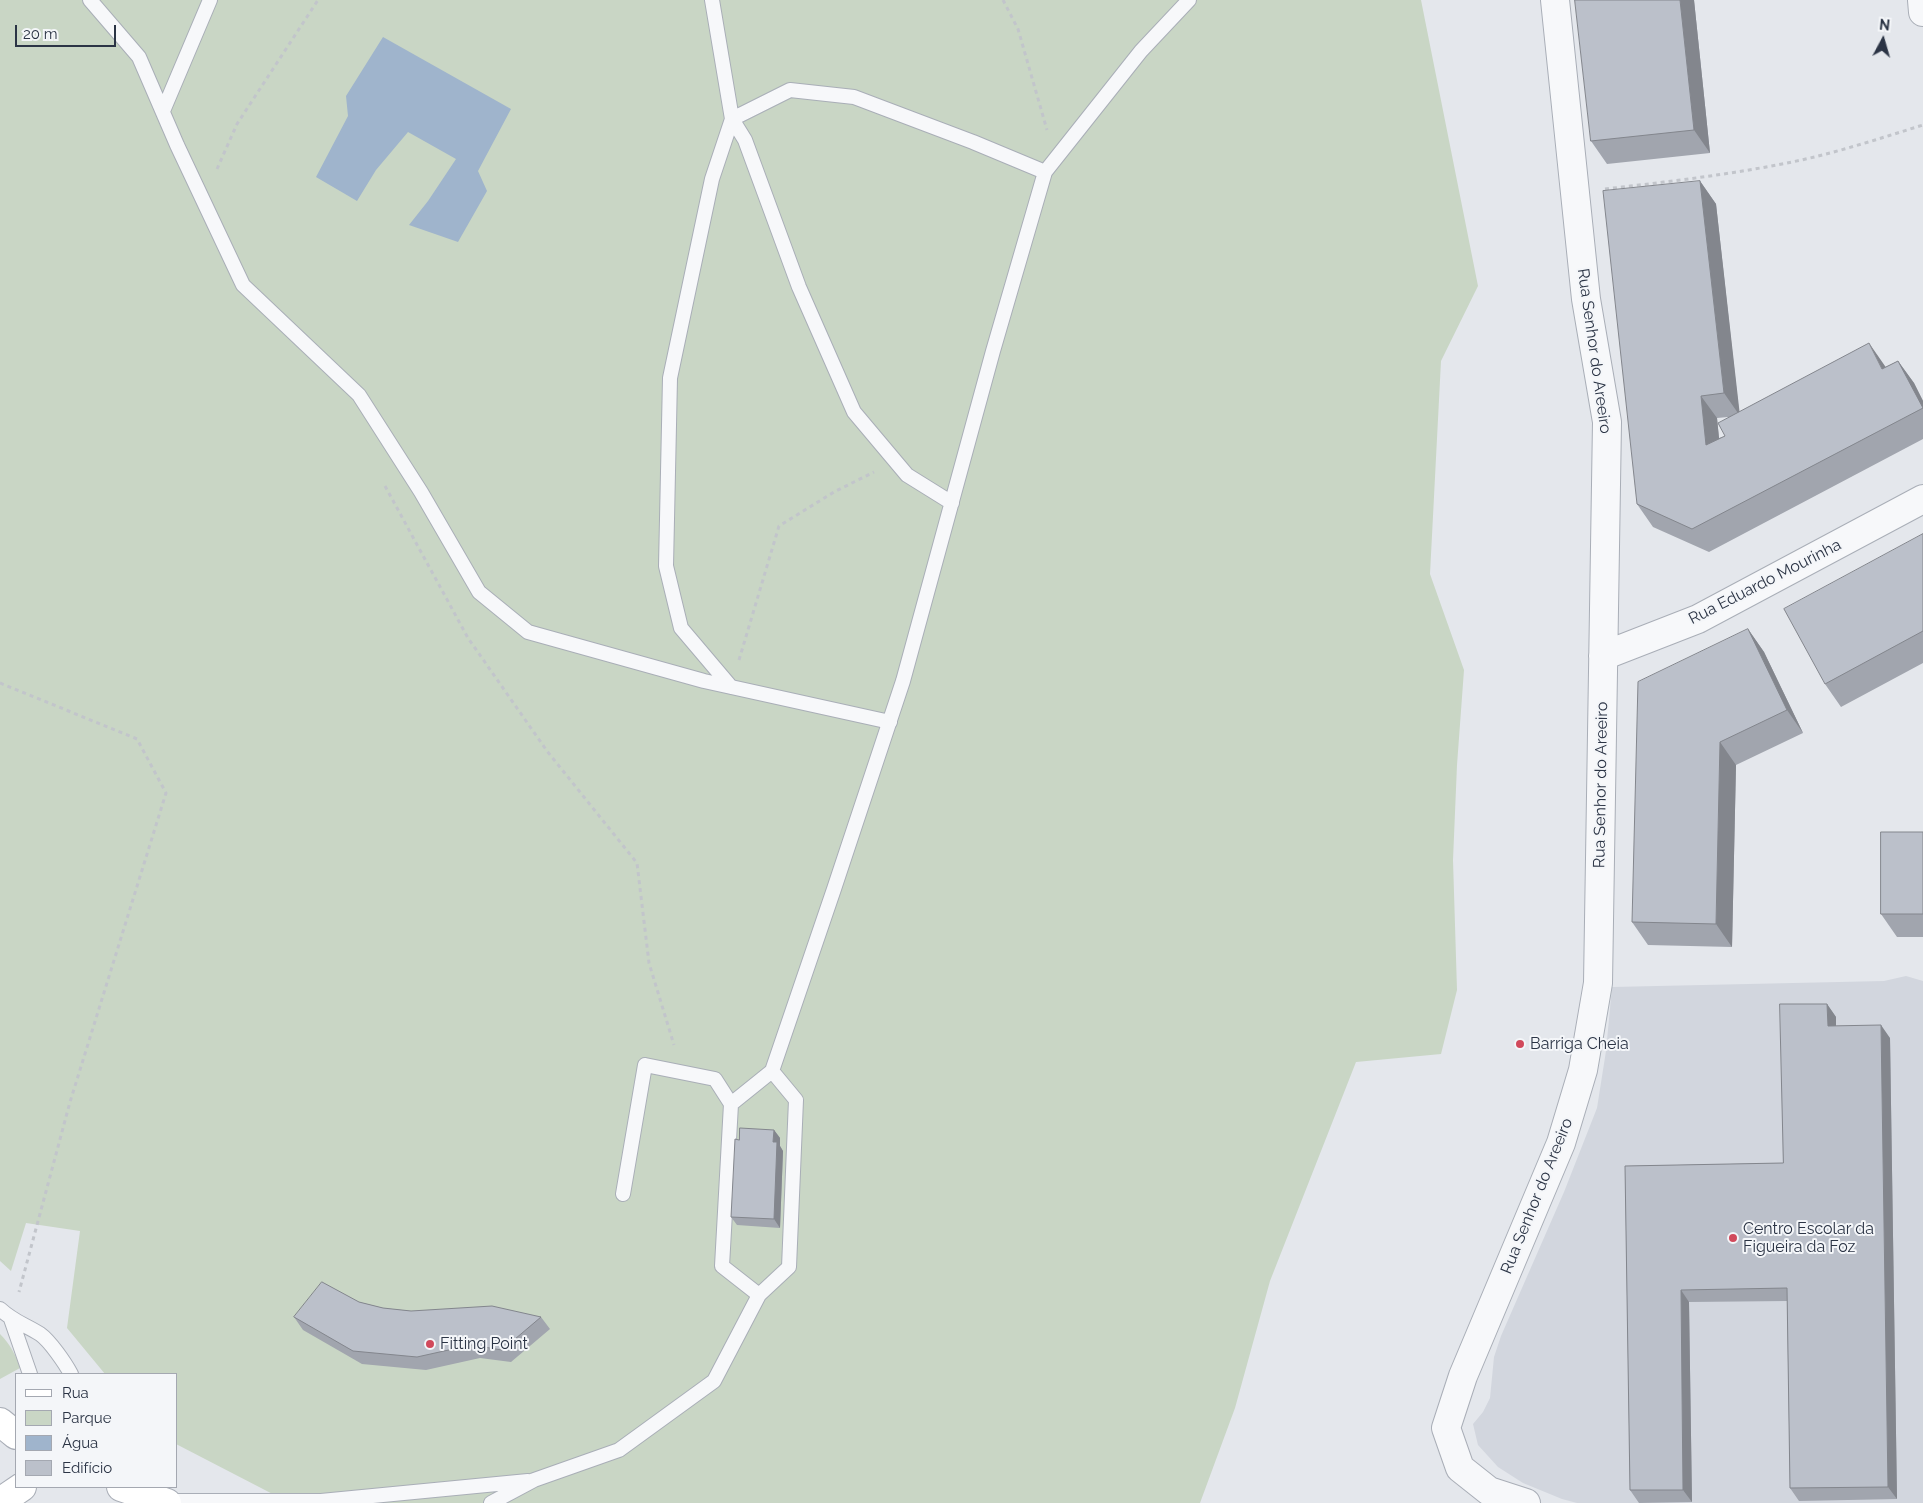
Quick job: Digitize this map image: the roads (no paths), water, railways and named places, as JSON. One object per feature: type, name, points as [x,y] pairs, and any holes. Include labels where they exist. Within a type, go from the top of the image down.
[{"type":"main road","points":[[0,1422],[15,1434]]},
{"type":"main road","points":[[0,1502],[21,1488]]},
{"type":"main road","points":[[130,1488],[166,1502]]},
{"type":"street","name":"Rua Senhor do Areeiro","points":[[1526,1503],[1489,1491],[1460,1468],[1446,1428],[1463,1376],[1561,1143],[1583,1070],[1598,983],[1607,422],[1586,298],[1554,0]]},
{"type":"street","points":[[1922,0],[1923,12]]},
{"type":"street","name":"Rua Eduardo Mourinha","points":[[1603,656],[1698,619],[1923,499]]},
{"type":"lane","points":[[90,0],[139,57],[243,285],[359,395],[421,492],[479,592],[528,632],[731,687],[890,722]]},
{"type":"lane","points":[[163,111],[210,0]]},
{"type":"lane","points":[[712,0],[732,119],[745,140],[799,287],[854,412],[907,475],[952,503]]},
{"type":"lane","points":[[731,1104],[772,1071],[890,722],[1045,172],[1141,51],[1189,0]]},
{"type":"lane","points":[[731,687],[681,628],[666,566],[670,378],[712,179],[732,119],[790,90],[854,97],[973,142],[1045,172]]},
{"type":"lane","points":[[623,1194],[645,1065],[715,1079],[731,1104],[722,1266],[759,1295]]},
{"type":"lane","points":[[491,1503],[534,1480],[618,1450],[714,1381],[759,1295],[789,1267],[796,1100],[772,1071]]},
{"type":"lane","points":[[0,1309],[11,1320],[42,1335],[66,1364],[70,1373]]},
{"type":"lane","points":[[11,1320],[30,1373]]},
{"type":"lane","points":[[166,1502],[321,1501],[534,1480]]},
{"type":"water","points":[[383,37],[511,109],[478,171],[487,191],[458,242],[409,225],[428,201],[456,159],[408,132],[376,170],[357,201],[316,177],[348,116],[346,96]]},
{"type":"place","name":"Barriga Cheia","points":[[1520,1044]]},
{"type":"place","name":"Centro Escolar da Figueira da Foz","points":[[1733,1238]]},
{"type":"place","name":"Fitting Point","points":[[430,1344]]}]
